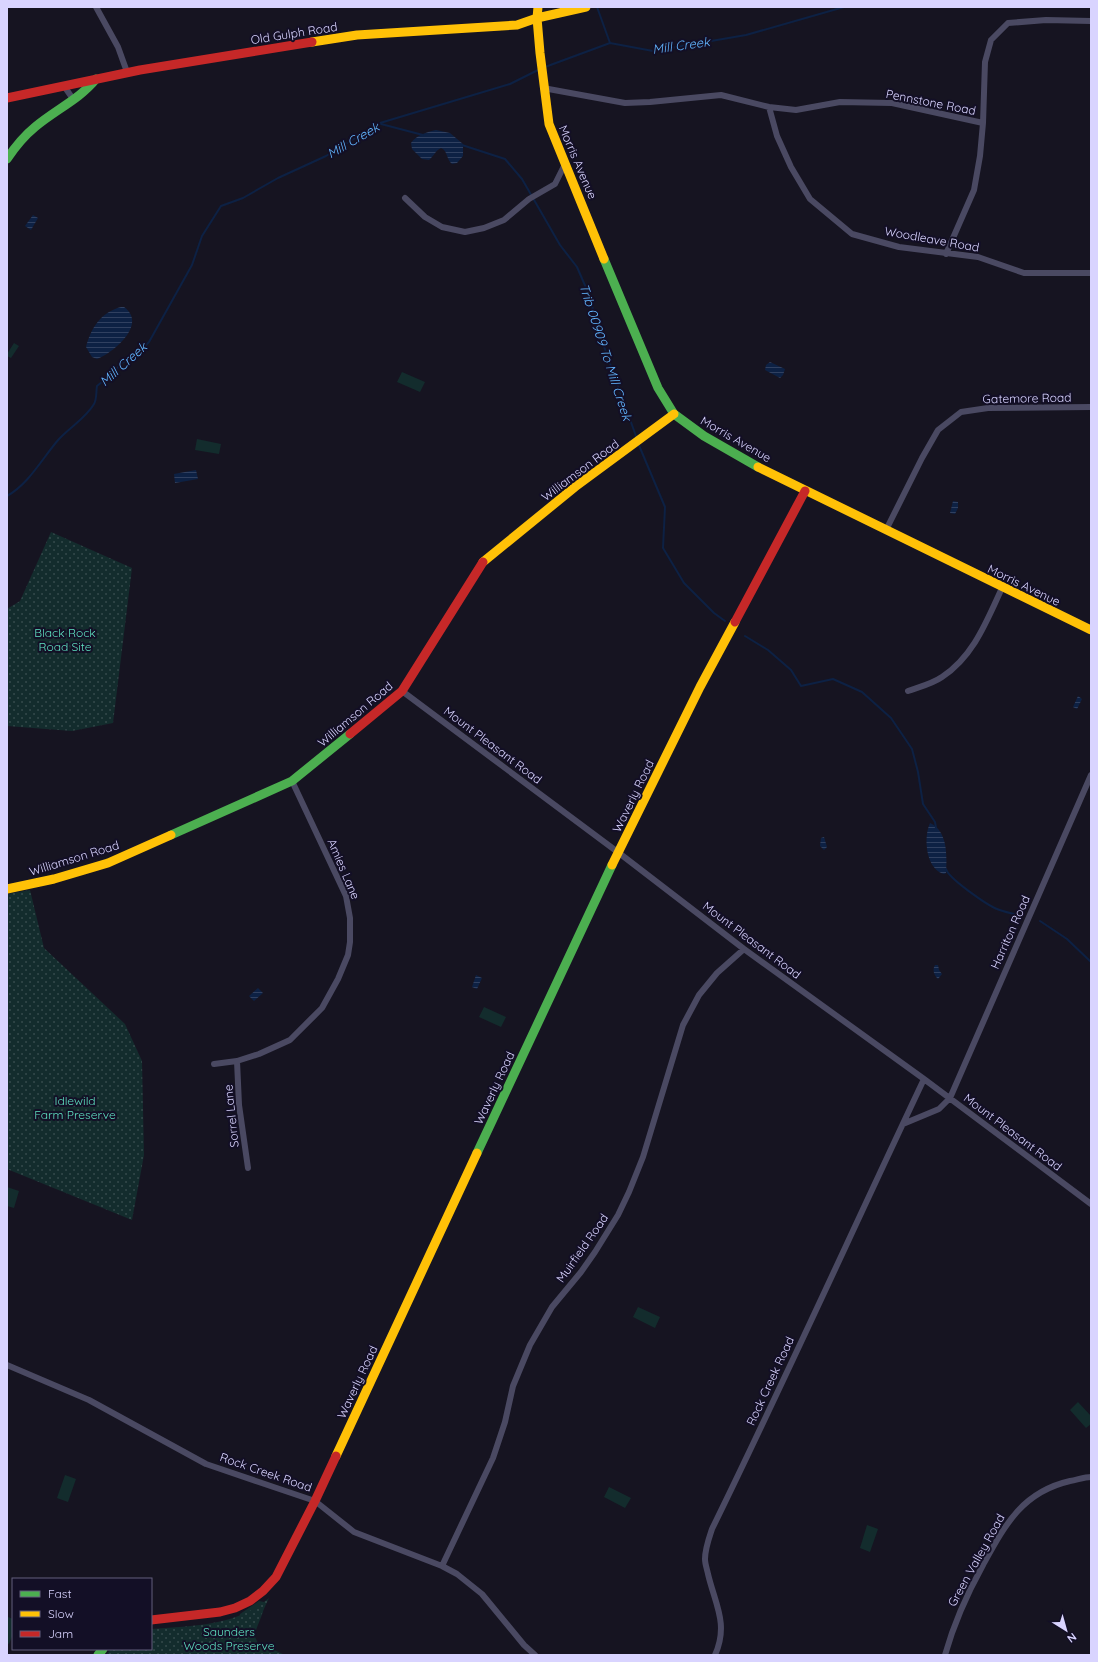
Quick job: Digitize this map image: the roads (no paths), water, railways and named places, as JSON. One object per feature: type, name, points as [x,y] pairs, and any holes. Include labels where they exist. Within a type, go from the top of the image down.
[{"type":"street","points":[[96,7],[118,48],[127,72]]},
{"type":"street","name":"Morris Avenue","points":[[538,7],[536,18],[543,88],[549,124],[658,388],[674,414],[704,436],[737,456],[1002,588],[1091,630]]},
{"type":"street","name":"Old Gulph Road","points":[[7,98],[127,72],[357,35],[517,25],[536,18],[586,7]]},
{"type":"street","name":"Pennstone Road","points":[[543,88],[625,103],[721,95],[769,107],[796,110],[840,102],[892,102],[983,123],[985,62],[991,40],[1008,23],[1046,20],[1091,21]]},
{"type":"street","points":[[7,159],[26,135],[89,88],[96,79]]},
{"type":"street","points":[[64,86],[73,99]]},
{"type":"street","name":"Woodleave Road","points":[[769,107],[777,136],[784,152],[810,199],[852,234],[898,247],[978,257],[1024,273],[1091,273]]},
{"type":"street","points":[[946,254],[974,190],[980,156],[983,123]]},
{"type":"street","points":[[405,198],[425,217],[442,227],[465,232],[484,228],[504,220],[529,199],[555,184],[566,164]]},
{"type":"street","name":"Gatemore Road","points":[[886,530],[922,458],[938,430],[961,412],[988,408],[1091,407]]},
{"type":"street","name":"Williamson Road","points":[[7,889],[54,879],[108,863],[292,781],[402,691],[483,562],[576,486],[674,414]]},
{"type":"street","name":"Waverly Road","points":[[152,1620],[216,1614],[235,1609],[256,1598],[271,1585],[276,1577],[315,1501],[588,914],[700,687],[805,491]]},
{"type":"street","points":[[908,691],[942,677],[968,653],[980,636],[1002,588]]},
{"type":"street","name":"Mount Pleasant Road","points":[[402,691],[619,853],[744,949],[950,1098],[1091,1204]]},
{"type":"street","name":"Harriton Road","points":[[950,1098],[1091,775]]},
{"type":"street","name":"Amies Lane","points":[[214,1064],[259,1054],[290,1040],[322,1008],[338,979],[348,954],[350,942],[350,918],[346,896],[292,781]]},
{"type":"street","name":"Muirfield Road","points":[[442,1566],[493,1458],[505,1422],[513,1386],[530,1345],[552,1307],[581,1272],[595,1252],[618,1216],[629,1192],[643,1157],[683,1025],[703,990],[717,973],[744,949]]},
{"type":"street","name":"Sorrel Lane","points":[[237,1060],[239,1105],[248,1168]]},
{"type":"street","name":"Rock Creek Road","points":[[715,1655],[721,1639],[721,1621],[710,1584],[705,1559],[712,1529],[769,1412],[810,1321],[924,1079]]},
{"type":"street","points":[[903,1124],[939,1108],[950,1098]]},
{"type":"street","name":"Rock Creek Road","points":[[7,1365],[89,1400],[206,1464],[315,1501],[354,1532],[442,1566],[457,1574],[482,1594],[524,1645],[535,1655]]},
{"type":"street","name":"Green Valley Road","points":[[945,1655],[954,1625],[967,1594],[1001,1532],[1014,1513],[1045,1490],[1058,1484],[1091,1477]]},
{"type":"water","points":[[436,130],[450,133],[463,144],[463,156],[457,163],[452,164],[445,151],[441,148],[429,160],[422,159],[412,149],[411,143],[413,140],[425,133]]},
{"type":"water","points":[[33,215],[38,218],[31,230],[25,226]]},
{"type":"water","points":[[124,307],[130,314],[132,321],[126,337],[104,356],[97,359],[92,357],[86,347],[94,327],[102,317],[114,309]]},
{"type":"water","points":[[770,362],[785,369],[780,378],[765,370],[766,365]]},
{"type":"water","points":[[196,470],[198,479],[175,483],[174,474]]},
{"type":"water","points":[[953,501],[958,502],[958,508],[955,514],[950,513]]},
{"type":"water","points":[[1078,696],[1082,699],[1077,709],[1073,707]]},
{"type":"water","points":[[930,823],[940,832],[945,845],[946,873],[944,874],[933,866],[930,860],[927,837]]},
{"type":"water","points":[[824,837],[827,847],[824,850],[820,846],[821,838]]},
{"type":"water","points":[[935,965],[938,965],[942,974],[938,979],[934,972]]},
{"type":"water","points":[[476,975],[482,978],[477,989],[472,987]]},
{"type":"water","points":[[258,988],[263,993],[254,1001],[249,996]]},
{"type":"waterway","points":[[597,7],[610,43]]},
{"type":"waterway","name":"Mill Creek","points":[[545,67],[610,43],[653,51],[746,35],[844,7]]},
{"type":"waterway","name":"Mill Creek","points":[[7,496],[22,485],[59,439],[91,409],[96,400],[97,386],[121,364],[141,350],[149,342],[192,265],[202,236],[221,206],[243,198],[278,178],[326,156],[380,123],[510,84],[540,69]]},
{"type":"waterway","name":"Trib 00909 To Mill Creek","points":[[381,124],[423,135]]},
{"type":"waterway","name":"Trib 00909 To Mill Creek","points":[[462,145],[505,159],[522,179],[560,245],[577,267],[590,297],[597,327],[637,439]]},
{"type":"waterway","name":"Trib 00909 To Mill Creek","points":[[638,443],[665,507],[663,548],[684,583],[714,613],[725,621]]},
{"type":"waterway","name":"Trib 00909 To Mill Creek","points":[[745,636],[768,650],[791,670],[801,686],[833,679],[862,692],[891,718],[912,749],[918,772],[923,804],[935,822],[936,828]]},
{"type":"waterway","name":"Trib 00909 To Mill Creek","points":[[946,869],[960,885],[992,907],[1018,915]]},
{"type":"waterway","name":"Trib 00909 To Mill Creek","points":[[1040,921],[1067,939],[1091,962]]},
{"type":"park label","name":"Black Rock Road Site","points":[[65,639]]},
{"type":"park label","name":"Idlewild Farm Preserve","points":[[75,1107]]},
{"type":"park label","name":"Saunders Woods Preserve","points":[[229,1638]]}]
